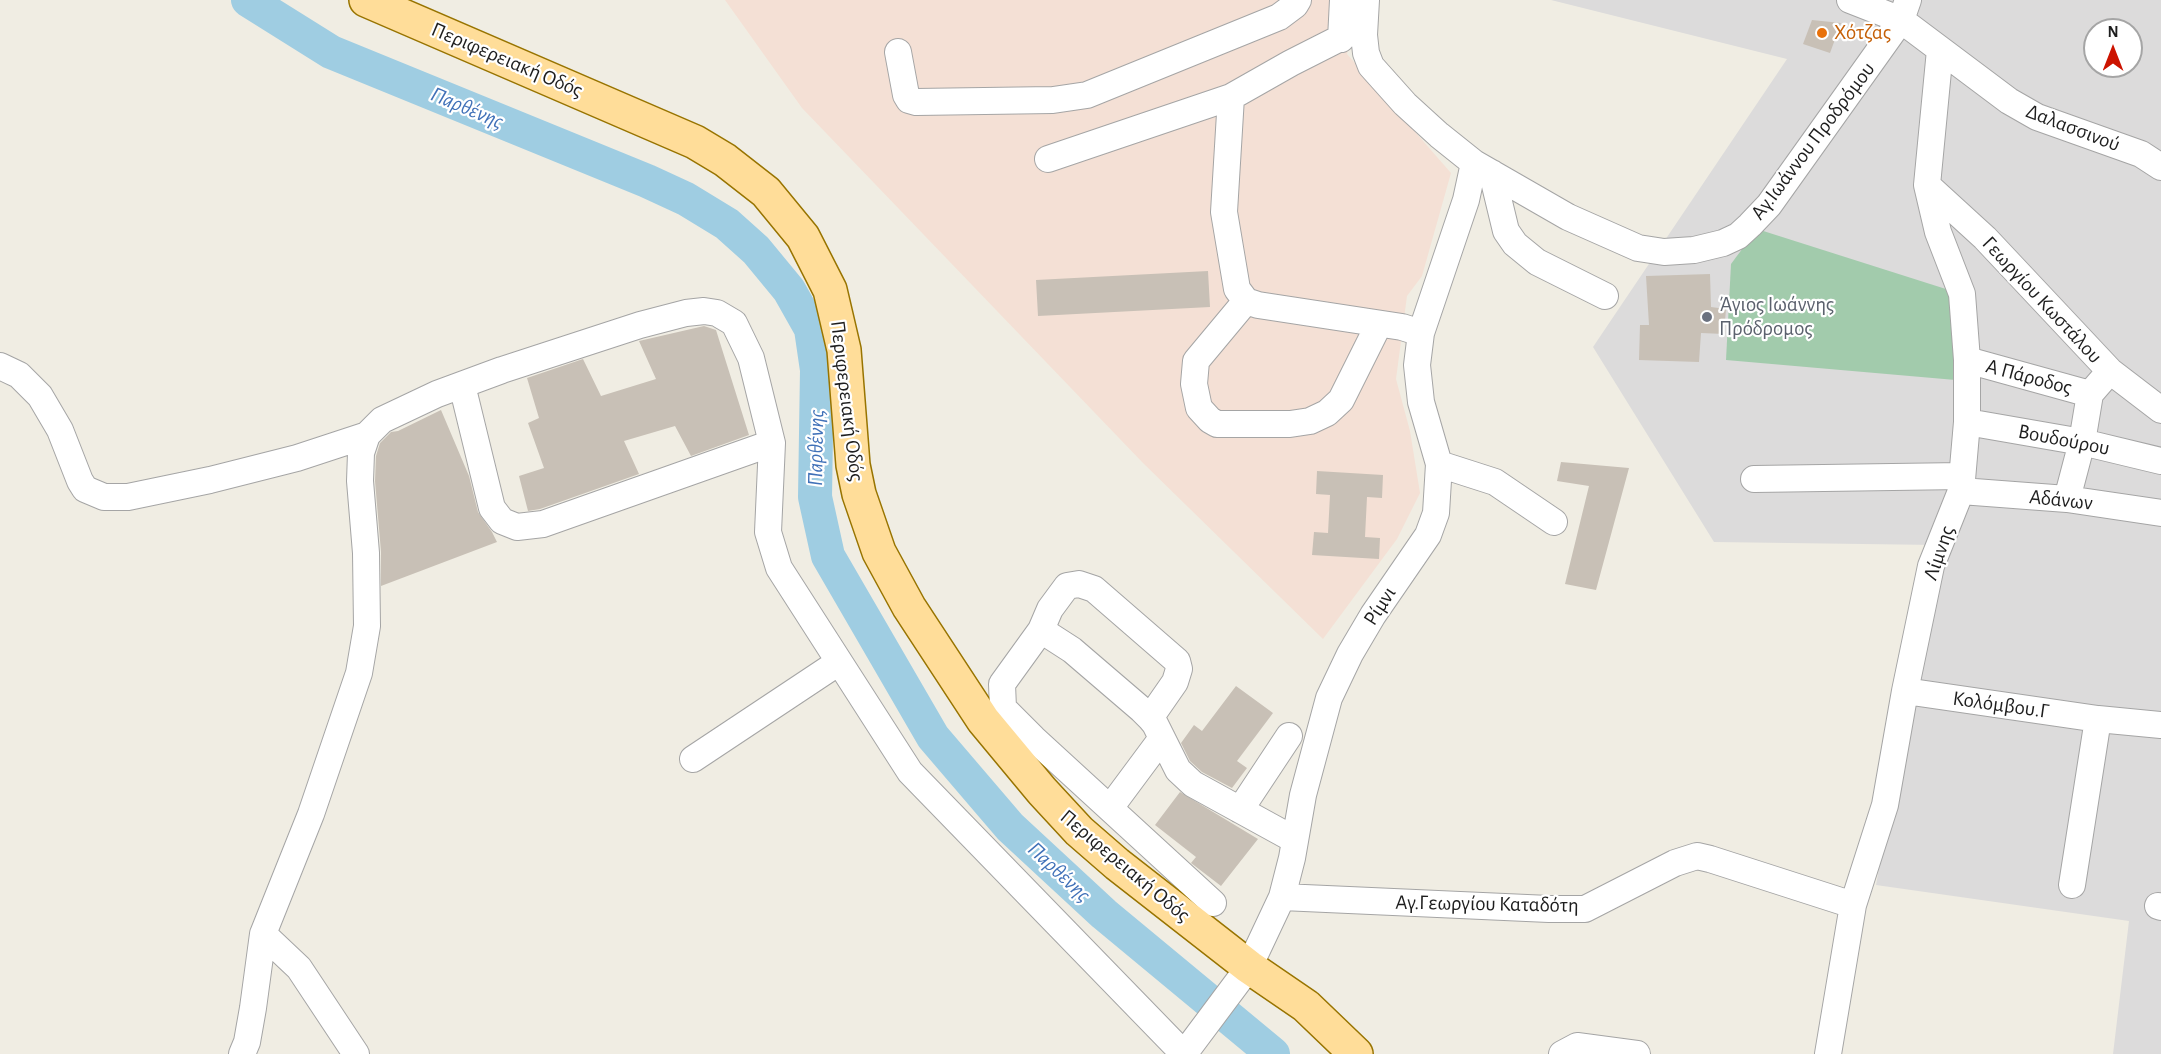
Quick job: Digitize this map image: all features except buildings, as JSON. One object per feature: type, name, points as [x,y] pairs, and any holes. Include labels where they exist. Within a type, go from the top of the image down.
[{"type":"main road","name":"Περιφερειακή Οδός","points":[[366,0],[695,142],[725,160],[766,192],[802,237],[830,290],[844,350],[850,437],[860,494],[879,552],[909,607],[983,720],[1042,791],[1079,831],[1241,979],[1306,1006],[1356,1054]]},
{"type":"street","points":[[898,52],[906,95],[909,100],[916,102],[1053,100],[1088,95],[1279,17],[1298,0]]},
{"type":"street","points":[[1341,39],[1343,0]]},
{"type":"street","name":"Αγ.Ιωάννου Προδρόμου","points":[[1366,0],[1364,27],[1366,53],[1371,66],[1405,104],[1483,168],[1568,217],[1638,248],[1664,252],[1694,250],[1723,243],[1738,236],[1769,205],[1904,10]]},
{"type":"street","name":"Δαλασσινού","points":[[1850,0],[1904,10],[1940,50],[2008,101],[2037,117],[2130,150],[2161,167]]},
{"type":"street","points":[[1048,159],[1231,98],[1291,63],[1364,27]]},
{"type":"street","name":"Λίμνης","points":[[1828,1054],[1853,905],[1885,805],[1905,691],[1931,566],[1961,484],[1967,422],[1967,360],[1962,294],[1938,232],[1927,185],[1940,50]]},
{"type":"street","points":[[1231,98],[1224,212],[1237,288],[1246,301],[1258,305],[1402,327],[1420,333]]},
{"type":"street","name":"Ρίμνι","points":[[1184,1054],[1241,979],[1282,897],[1288,878],[1302,795],[1329,698],[1350,654],[1373,615],[1428,535],[1436,513],[1439,464],[1420,402],[1417,365],[1420,333],[1460,221],[1483,168]]},
{"type":"street","points":[[1483,168],[1506,231],[1515,244],[1537,262],[1605,296]]},
{"type":"street","name":"Γεωργίου Κωστάλου","points":[[1927,185],[1984,238],[2110,371],[2161,410]]},
{"type":"street","points":[[1246,301],[1196,361],[1194,394],[1199,408],[1210,420],[1217,423],[1290,424],[1310,421],[1327,413],[1341,400],[1379,324]]},
{"type":"street","points":[[243,1054],[253,1008],[263,934],[311,814],[360,673],[367,626],[366,553],[360,482],[361,453],[367,435],[377,423],[437,394],[640,325],[686,313],[704,311],[717,313],[734,323],[751,358],[772,443],[768,532],[779,568],[910,772],[1184,1054]]},
{"type":"street","name":"Α Πάροδος","points":[[1967,360],[2090,394]]},
{"type":"street","points":[[0,366],[19,375],[40,396],[60,430],[80,482],[85,489],[104,497],[137,495],[210,480],[297,458],[367,435]]},
{"type":"street","points":[[2067,499],[2082,442],[2090,394],[2110,371]]},
{"type":"street","points":[[462,385],[492,508],[502,521],[517,527],[543,524],[772,443]]},
{"type":"street","name":"Βουδούρου","points":[[1967,422],[2082,442],[2161,461]]},
{"type":"street","points":[[1439,464],[1495,482],[1554,522]]},
{"type":"street","name":"Αδάνων","points":[[1754,479],[1961,484],[2161,513]]},
{"type":"street","points":[[1110,808],[1156,728],[1179,669],[1177,661],[1094,589],[1079,584],[1068,586],[1050,609],[1041,630],[1002,684],[1003,708],[1033,738],[1213,903]]},
{"type":"street","points":[[1041,630],[1072,650],[1156,728],[1178,770],[1193,784],[1295,840]]},
{"type":"street","points":[[693,759],[840,662]]},
{"type":"street","name":"Κολόμβου.Γ","points":[[1905,691],[2098,719],[2161,725]]},
{"type":"street","points":[[2072,885],[2098,719]]},
{"type":"street","points":[[1240,810],[1289,736]]},
{"type":"street","name":"Αγ.Γεωργίου Καταδότη","points":[[1282,897],[1585,909],[1675,863],[1697,856],[1853,905]]},
{"type":"street","points":[[263,934],[299,968],[356,1054]]},
{"type":"street","points":[[1570,1050],[1637,1054]]},
{"type":"shaded area","points":[[725,0],[1354,0],[1347,54],[1451,173],[1422,276],[1407,296],[1396,379],[1410,431],[1420,493],[1397,539],[1323,639],[1143,463],[802,108]]},
{"type":"shaded area","points":[[1551,0],[2161,0],[2161,1054],[2113,1054],[2129,921],[1876,885],[1937,545],[1714,542],[1593,347],[1787,59]]},
{"type":"green space","points":[[1757,229],[1949,290],[1967,381],[1726,360],[1731,264]]},
{"type":"waterway","name":"Παρθένης","points":[[248,0],[331,52],[686,199],[727,224],[756,250],[789,290],[811,329],[817,370],[815,497],[828,556],[933,737],[1010,827],[1104,914],[1273,1054]]},
{"type":"place","name":"Χότζας","points":[[1822,33]]},
{"type":"place","name":"Άγιος Ιωάννης Πρόδρομος","points":[[1707,317]]}]
